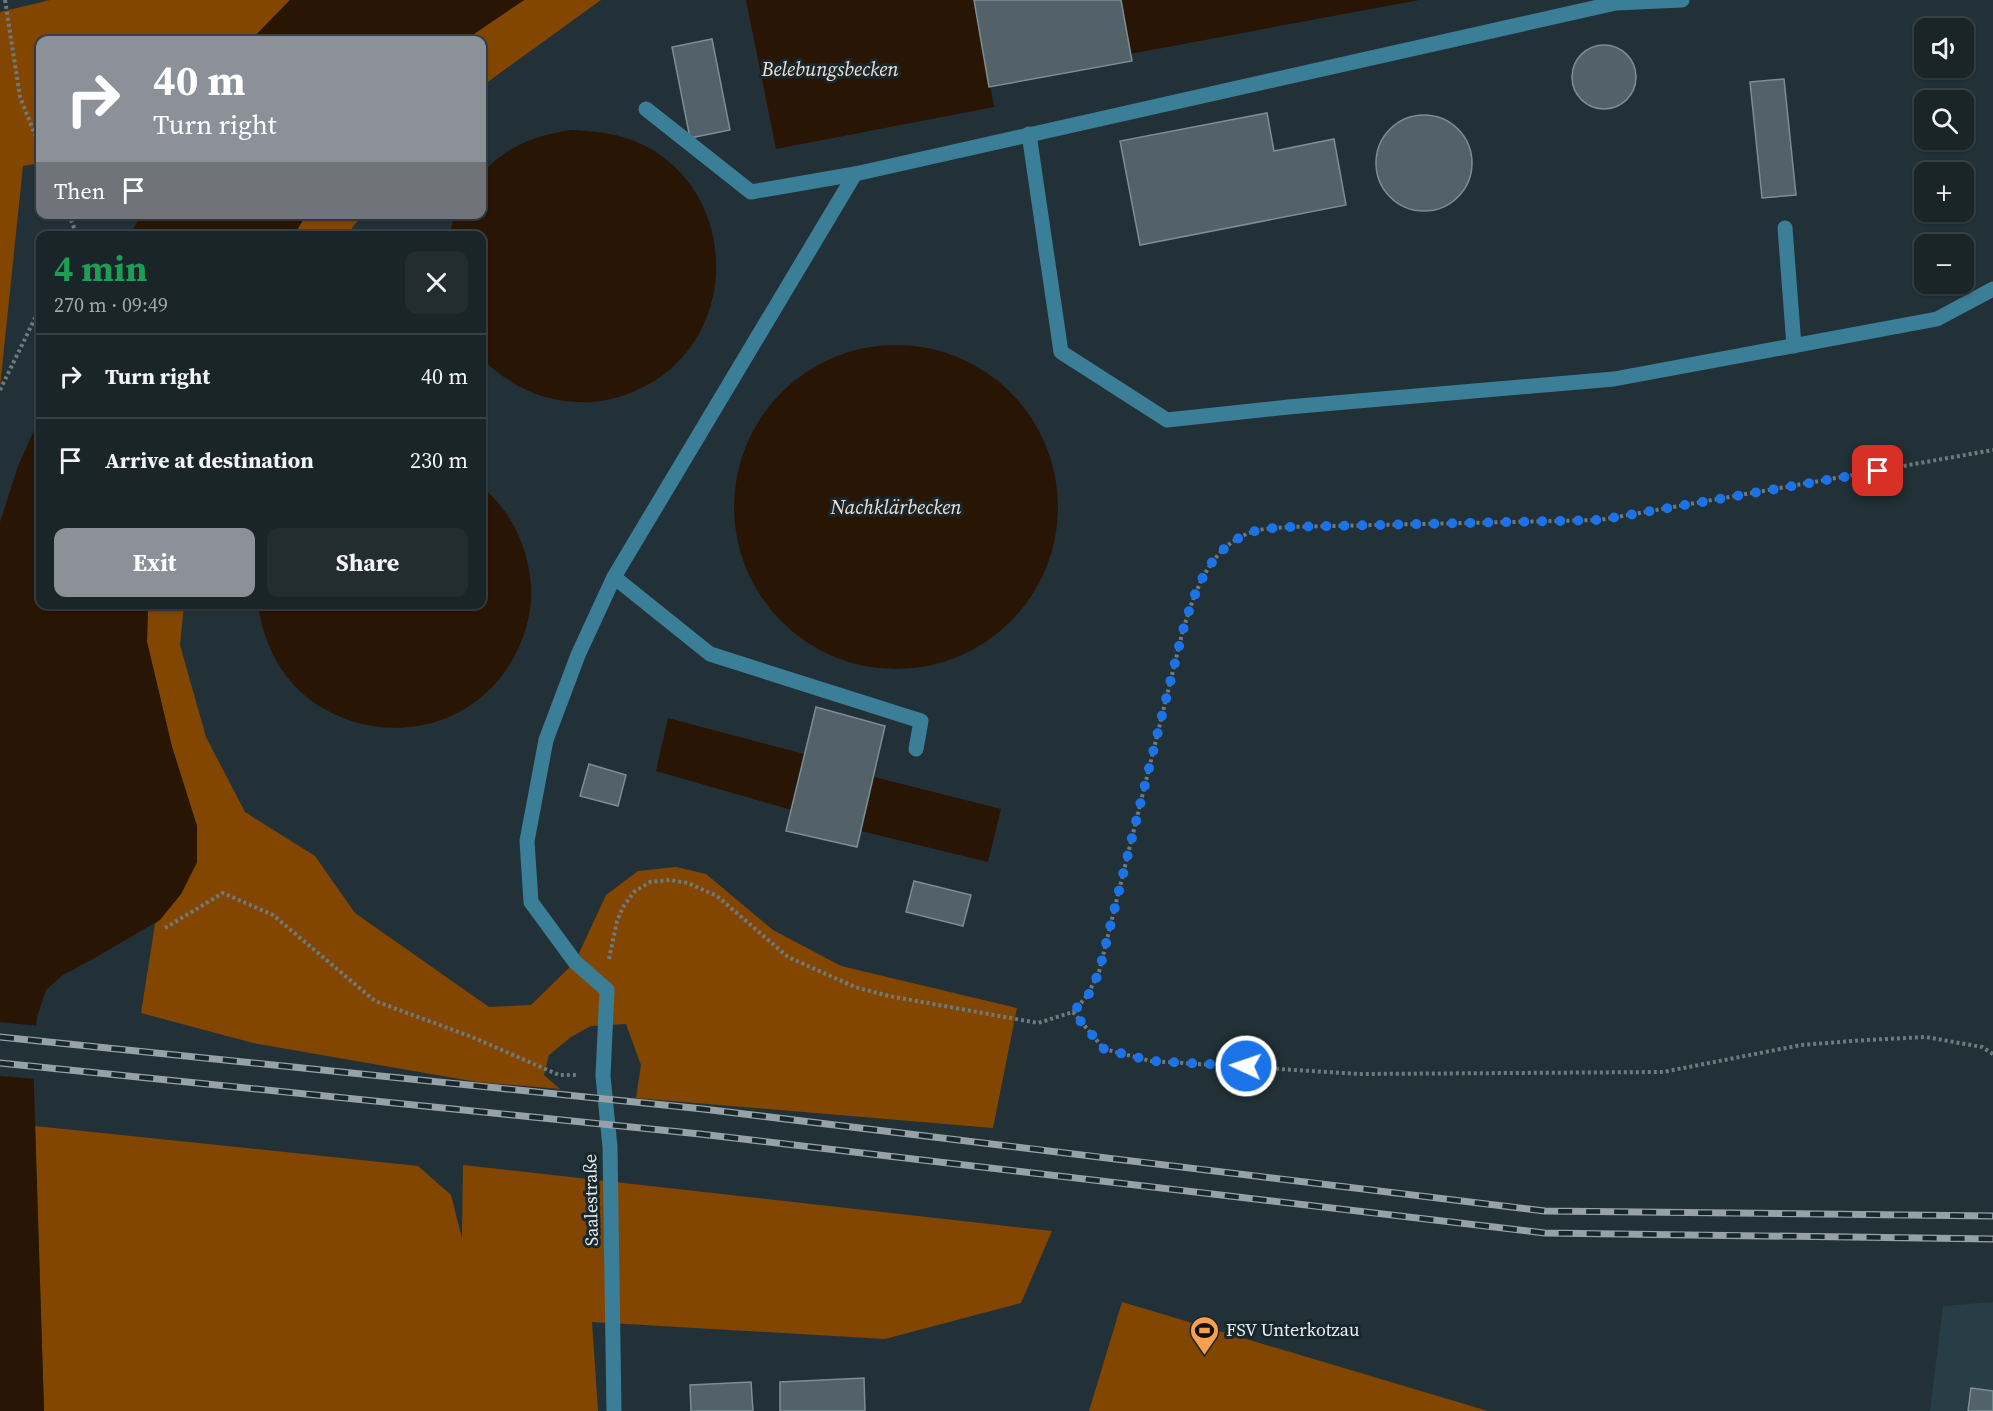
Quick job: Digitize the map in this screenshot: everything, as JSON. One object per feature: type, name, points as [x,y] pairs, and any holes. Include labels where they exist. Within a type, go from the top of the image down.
[{"type":"street","points":[[646,109],[751,192],[855,174],[1616,3],[1682,0]]},
{"type":"street","points":[[1029,134],[1061,352],[1167,420],[1288,407],[1614,379],[1937,319],[1993,289]]},
{"type":"street","points":[[607,990],[575,962],[531,902],[527,841],[546,741],[578,656],[614,577],[855,174]]},
{"type":"street","points":[[1785,228],[1794,346]]},
{"type":"street","points":[[614,577],[710,654],[921,721],[916,749]]},
{"type":"street","name":"Saalestraße","points":[[607,990],[603,1076],[610,1147],[614,1411]]},
{"type":"path","points":[[6,0],[20,97],[36,137]]},
{"type":"path","points":[[0,390],[36,316]]},
{"type":"path","points":[[607,990],[610,953],[617,921],[623,907],[634,892],[650,882],[670,880],[688,883],[717,897],[789,957],[855,987],[889,996],[1038,1023],[1073,1012],[1088,996],[1099,972],[1183,630],[1195,591],[1211,562],[1241,536],[1260,530],[1287,527],[1600,520],[1993,450]]},
{"type":"path","points":[[165,928],[223,893],[273,915],[375,1001],[472,1037],[559,1075],[603,1076]]},
{"type":"path","points":[[1073,1012],[1104,1049],[1151,1061],[1359,1074],[1663,1072],[1801,1045],[1926,1037],[1982,1047],[1993,1054]]},
{"type":"shaded area","points":[[50,0],[290,0],[255,36],[36,36],[36,164],[23,166],[0,387],[0,12]]},
{"type":"shaded area","points":[[524,0],[601,0],[486,84],[486,36],[471,36]]},
{"type":"shaded area","points":[[304,219],[360,219],[350,231],[296,231]]},
{"type":"shaded area","points":[[148,609],[184,609],[180,645],[206,737],[245,812],[315,856],[355,913],[489,1007],[531,1005],[575,962],[606,895],[638,871],[676,867],[706,874],[773,930],[841,966],[1017,1008],[993,1128],[636,1098],[641,1065],[626,1024],[591,1026],[571,1037],[549,1055],[544,1075],[560,1089],[477,1082],[253,1043],[141,1013],[155,924],[181,894],[197,862],[197,826],[172,747],[147,642]]},
{"type":"shaded area","points":[[35,1126],[418,1166],[451,1195],[462,1239],[463,1165],[1052,1231],[1021,1303],[885,1339],[592,1322],[598,1411],[44,1411]]},
{"type":"shaded area","name":"FSV Unterkotzau","points":[[1122,1302],[1488,1411],[1089,1411]]},
{"type":"shaded area","points":[[1993,1302],[1993,1411],[1930,1411],[1943,1306]]},
{"type":"water","points":[[290,0],[524,0],[471,36],[255,36]]},
{"type":"water","name":"Belebungsbecken","points":[[746,0],[974,0],[994,107],[776,149]]},
{"type":"water","points":[[1120,0],[1419,0],[1130,54]]},
{"type":"water","points":[[571,130],[597,132],[622,137],[646,146],[668,161],[690,184],[705,210],[714,239],[716,269],[712,299],[702,328],[686,353],[663,375],[620,397],[602,401],[576,402],[546,397],[506,379],[486,363],[486,231],[450,231],[454,219],[486,219],[486,169],[512,149],[545,135]]},
{"type":"water","points":[[139,219],[304,219],[296,231],[132,231]]},
{"type":"water","name":"Nachklärbecken","points":[[896,345],[943,352],[972,364],[999,382],[1021,404],[1039,431],[1051,460],[1058,507],[1051,554],[1039,583],[1021,610],[999,632],[972,650],[943,662],[896,669],[849,662],[820,650],[793,632],[771,610],[753,583],[741,554],[734,507],[741,460],[753,431],[771,404],[793,382],[820,364],[849,352]]},
{"type":"water","points":[[36,426],[36,609],[148,609],[147,642],[172,747],[197,826],[197,862],[181,894],[160,920],[63,975],[46,990],[37,1017],[33,1056],[44,1411],[0,1411],[0,522],[18,466]]},
{"type":"water","points":[[486,491],[508,516],[520,538],[528,563],[531,605],[524,633],[513,660],[482,697],[440,721],[411,727],[383,727],[354,722],[328,711],[304,695],[285,674],[270,648],[262,627],[259,609],[486,609]]},
{"type":"water","points":[[668,718],[804,754],[792,810],[656,771]]},
{"type":"water","points":[[874,777],[1001,809],[988,862],[861,831]]},
{"type":"pier","points":[[0,1022],[39,1026],[36,1079],[0,1076]]},
{"type":"building","points":[[974,0],[1121,0],[1132,61],[989,87]]},
{"type":"building","points":[[712,39],[730,130],[690,138],[672,47]]},
{"type":"building","points":[[1598,45],[1610,45],[1627,54],[1634,65],[1636,77],[1634,89],[1627,100],[1610,109],[1598,109],[1586,104],[1577,95],[1572,83],[1572,71],[1577,59],[1586,50]]},
{"type":"building","points":[[1784,79],[1796,195],[1762,198],[1750,82]]},
{"type":"building","points":[[1267,113],[1274,151],[1334,139],[1346,205],[1140,245],[1120,141]]},
{"type":"building","points":[[1424,115],[1442,119],[1458,129],[1468,145],[1472,163],[1468,181],[1458,197],[1442,207],[1424,211],[1406,207],[1390,197],[1380,181],[1376,163],[1380,145],[1390,129],[1406,119]]},
{"type":"building","points":[[816,707],[885,726],[857,847],[786,831]]},
{"type":"building","points":[[589,764],[626,775],[618,806],[580,796]]},
{"type":"building","points":[[914,881],[971,895],[963,926],[906,912]]},
{"type":"building","points":[[864,1378],[865,1411],[780,1411],[780,1382]]},
{"type":"building","points":[[751,1382],[753,1411],[691,1411],[690,1385]]},
{"type":"building","points":[[1971,1388],[1993,1391],[1993,1411],[1968,1411]]},
{"type":"railway","points":[[0,1037],[703,1109],[1545,1211],[1993,1216]]},
{"type":"railway","points":[[0,1063],[700,1134],[1545,1233],[1993,1239]]},
{"type":"place","name":"FSV Unterkotzau","points":[[1205,1356]]},
{"type":"route","points":[[1246,1066],[1151,1061],[1104,1049],[1073,1012],[1088,996],[1099,972],[1183,630],[1195,591],[1211,562],[1227,546],[1241,536],[1260,530],[1287,527],[1600,520],[1878,471]]}]
